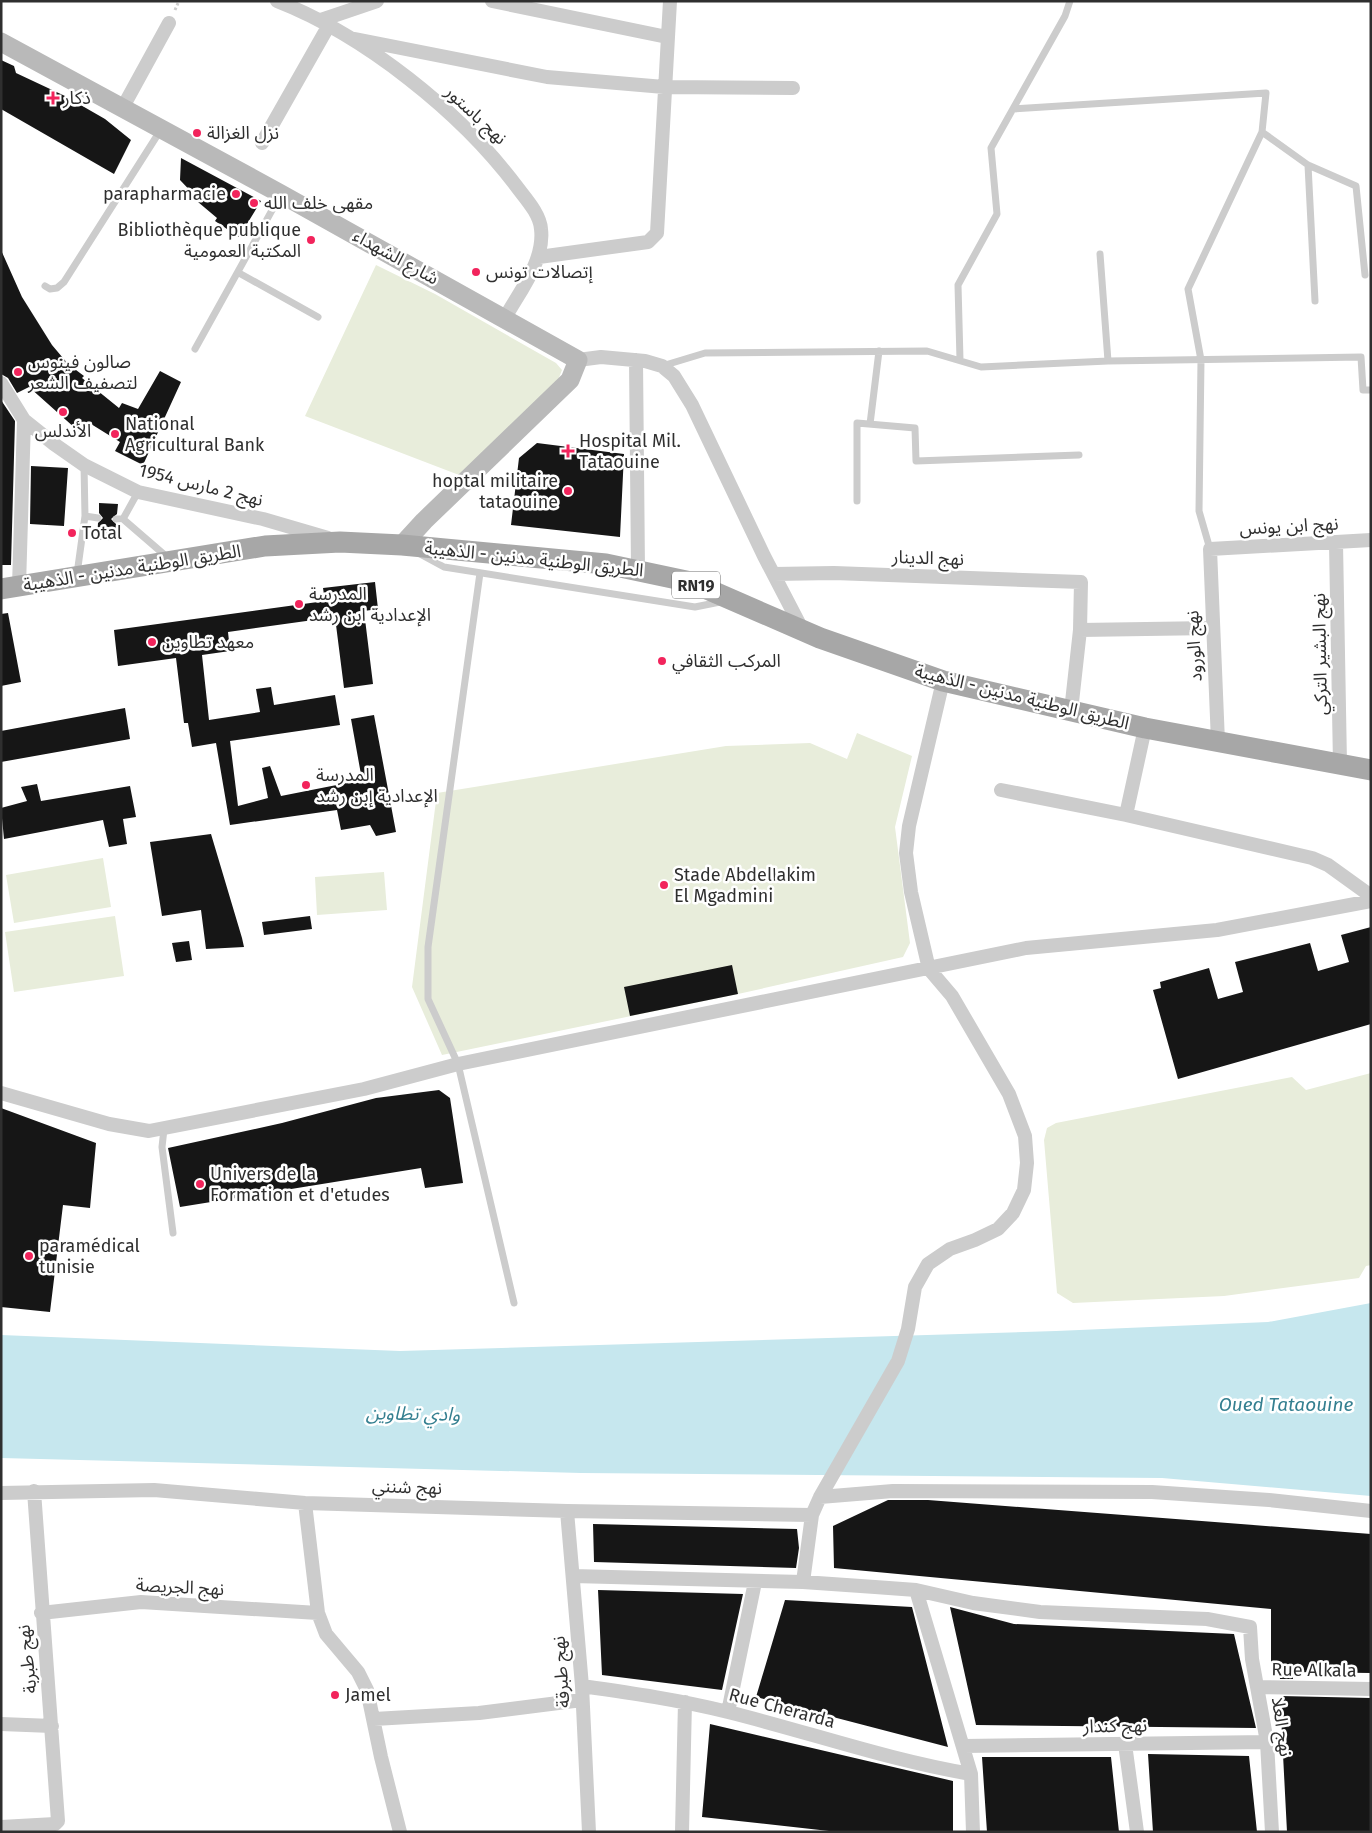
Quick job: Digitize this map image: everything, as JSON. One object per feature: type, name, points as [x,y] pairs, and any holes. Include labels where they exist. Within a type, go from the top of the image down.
[{"type":"main road","name":"شارع الشهداء","points":[[1,42],[282,194],[578,360]]},
{"type":"main road","points":[[402,545],[424,520],[570,380],[578,360]]},
{"type":"main road","name":"الطريق الوطنية مدنين - الذهيبة","points":[[10,587],[265,546],[340,542],[402,545],[606,564],[690,582],[803,630],[942,681],[1145,728],[1371,770]]},
{"type":"street","name":"نهج باستور","points":[[277,1],[295,5],[352,38],[452,115],[493,156],[535,213],[541,226],[542,243],[539,257],[505,318]]},
{"type":"street","points":[[262,143],[325,22],[377,1]]},
{"type":"street","points":[[492,1],[667,37]]},
{"type":"street","points":[[539,257],[634,245],[648,242],[654,238],[659,226],[664,87],[670,1]]},
{"type":"street","points":[[123,107],[169,23]]},
{"type":"street","points":[[352,38],[547,77],[664,87],[792,88]]},
{"type":"street","points":[[578,360],[601,357],[636,360],[662,366],[674,376],[692,405],[803,630]]},
{"type":"street","points":[[636,360],[638,570]]},
{"type":"street","name":"نهج 2 مارس 1954","points":[[1,383],[24,420],[84,465],[138,492],[263,519],[340,542]]},
{"type":"street","points":[[10,587],[24,420]]},
{"type":"street","name":"نهج ابن يونس","points":[[1210,549],[1371,540]]},
{"type":"street","name":"نهج البشير التركي","points":[[1336,543],[1340,764]]},
{"type":"street","name":"نهج الورود","points":[[1210,549],[1218,742]]},
{"type":"street","name":"نهج الدينار","points":[[774,574],[841,574],[1081,582],[1080,630]]},
{"type":"street","points":[[1071,711],[1080,630],[1212,628]]},
{"type":"street","points":[[803,1582],[812,1515],[820,1497],[898,1361],[908,1329],[914,1287],[928,1264],[950,1249],[998,1229],[1013,1213],[1024,1190],[1027,1163],[1024,1136],[1009,1094],[952,996],[929,969],[911,892],[906,853],[909,826],[942,681]]},
{"type":"street","points":[[1126,815],[1145,728]]},
{"type":"street","points":[[1001,790],[1126,815],[1312,858],[1328,866],[1371,896]]},
{"type":"street","points":[[1,1093],[109,1124],[149,1131],[164,1129],[364,1089],[458,1064],[1026,948],[1217,930],[1371,901]]},
{"type":"street","name":"نهج شنني","points":[[1,1493],[154,1490],[305,1503],[567,1511],[812,1515]]},
{"type":"street","name":"نهج طبربة","points":[[23,1829],[58,1823],[52,1726],[41,1613],[34,1491]]},
{"type":"street","points":[[820,1497],[893,1491],[1152,1492],[1269,1500],[1371,1511]]},
{"type":"street","points":[[305,1503],[318,1613],[326,1634],[358,1672],[367,1690],[381,1757],[400,1832]]},
{"type":"street","name":"نهج طبرقة","points":[[567,1511],[582,1693],[589,1832]]},
{"type":"street","points":[[573,1576],[803,1582],[916,1590],[971,1774],[973,1832]]},
{"type":"street","points":[[728,1712],[755,1582]]},
{"type":"street","name":"نهج العلا","points":[[916,1590],[973,1602],[1040,1612],[1207,1619],[1250,1627],[1252,1659],[1267,1742],[1272,1832]]},
{"type":"street","name":"نهج الجريصة","points":[[41,1613],[141,1602],[318,1613]]},
{"type":"street","name":"Rue Alkala","points":[[1258,1687],[1371,1689]]},
{"type":"street","name":"Rue Cherarda","points":[[374,1719],[479,1713],[582,1693],[685,1702],[728,1712],[919,1766],[971,1774]]},
{"type":"street","points":[[682,1832],[685,1702]]},
{"type":"street","points":[[1,1724],[52,1726]]},
{"type":"street","name":"نهج كندار","points":[[964,1746],[1267,1742]]},
{"type":"street","points":[[1125,1744],[1136,1832]]},
{"type":"street","points":[[1,1827],[23,1829]]},
{"type":"lane","points":[[960,360],[958,285],[997,214],[991,148],[1065,16],[1070,1]]},
{"type":"lane","points":[[1013,109],[1266,93],[1262,132],[1188,289],[1201,360],[1199,511],[1210,549]]},
{"type":"lane","points":[[45,286],[50,290],[58,288],[64,282],[162,128]]},
{"type":"lane","points":[[1262,132],[1308,165],[1356,186],[1365,275]]},
{"type":"lane","points":[[1308,165],[1315,302]]},
{"type":"lane","points":[[196,349],[240,273],[282,194]]},
{"type":"lane","points":[[1100,254],[1108,360]]},
{"type":"lane","points":[[240,273],[318,317]]},
{"type":"lane","points":[[870,424],[879,351]]},
{"type":"lane","points":[[662,366],[704,353],[928,351],[981,366],[1108,360],[1361,357],[1363,390],[1371,390]]},
{"type":"lane","points":[[857,501],[857,423],[914,428],[916,462],[1079,455]]},
{"type":"lane","points":[[77,576],[85,516],[84,465]]},
{"type":"lane","points":[[138,492],[120,519],[172,561]]},
{"type":"lane","points":[[85,516],[98,518]]},
{"type":"lane","points":[[402,545],[444,567],[480,573],[695,607],[732,599]]},
{"type":"lane","points":[[480,573],[428,955],[428,999],[458,1064],[514,1303]]},
{"type":"lane","points":[[164,1129],[162,1147],[173,1234]]},
{"type":"green space","points":[[376,265],[435,294],[556,363],[562,370],[558,380],[459,475],[305,416]]},
{"type":"green space","name":"Stade Abdelاakim El Mgadmini","points":[[857,733],[912,756],[895,827],[910,943],[903,957],[738,994],[442,1055],[412,987],[437,793],[726,746],[810,743],[847,759]]},
{"type":"green space","points":[[103,858],[111,907],[14,923],[6,875]]},
{"type":"green space","points":[[384,872],[387,910],[317,915],[315,877]]},
{"type":"green space","points":[[115,916],[124,976],[14,992],[5,932]]},
{"type":"green space","points":[[1371,1073],[1371,1265],[1366,1266],[1359,1278],[1224,1296],[1073,1303],[1057,1293],[1044,1140],[1047,1128],[1056,1123],[1292,1077],[1306,1090]]},
{"type":"water","name":"Oued Tataouine","points":[[1371,1303],[1371,1496],[1162,1478],[581,1473],[1,1458],[1,1335],[400,1351],[1056,1331],[1268,1322]]},
{"type":"building","points":[[1,60],[14,66],[16,73],[65,96],[105,119],[131,140],[114,174],[1,109]]},
{"type":"building","points":[[181,158],[261,201],[239,237],[215,221],[217,218],[198,202],[199,200],[180,180]]},
{"type":"building","points":[[1,250],[22,297],[52,345],[68,364],[84,376],[82,378],[119,408],[122,403],[138,409],[160,371],[181,382],[143,465],[115,451],[120,442],[91,424],[85,437],[29,387],[17,393],[8,378],[1,374]]},
{"type":"building","points":[[1,400],[15,421],[11,565],[1,565]]},
{"type":"building","name":"hoptal militaire tataouine","points":[[537,443],[624,454],[620,537],[511,525],[519,458]]},
{"type":"building","points":[[31,466],[68,468],[64,526],[30,524]]},
{"type":"building","points":[[99,503],[118,504],[117,514],[111,519],[116,524],[115,541],[97,539],[98,523],[103,518],[99,513]]},
{"type":"building","points":[[375,582],[378,609],[364,611],[373,684],[344,688],[335,617],[228,632],[230,651],[202,655],[209,720],[260,712],[256,689],[271,687],[274,705],[335,695],[340,725],[230,741],[238,806],[268,798],[262,768],[270,766],[281,796],[362,780],[351,719],[374,715],[396,832],[376,836],[370,825],[341,830],[337,810],[230,825],[216,743],[192,747],[188,723],[184,723],[176,658],[118,666],[114,630],[325,601],[323,588]]},
{"type":"building","points":[[8,613],[21,682],[1,686],[1,614]]},
{"type":"building","points":[[125,708],[130,739],[1,762],[1,731]]},
{"type":"building","points":[[37,784],[41,801],[130,786],[136,817],[123,819],[127,844],[109,847],[103,820],[4,839],[1,808],[27,801],[21,787]]},
{"type":"building","points":[[211,834],[244,947],[206,949],[201,910],[162,916],[150,842]]},
{"type":"building","points":[[310,916],[312,929],[264,935],[262,922]]},
{"type":"building","points":[[1371,927],[1371,1024],[1178,1079],[1153,990],[1161,988],[1160,982],[1209,968],[1218,999],[1243,992],[1235,962],[1310,943],[1318,971],[1349,962],[1341,935]]},
{"type":"building","points":[[189,941],[192,960],[176,962],[172,943]]},
{"type":"building","points":[[732,965],[738,994],[630,1016],[624,987]]},
{"type":"building","points":[[439,1090],[450,1098],[463,1183],[425,1188],[421,1168],[180,1207],[168,1148],[282,1123],[376,1098]]},
{"type":"building","points":[[1,1108],[96,1143],[90,1208],[63,1205],[50,1312],[1,1307]]},
{"type":"building","points":[[888,1500],[928,1500],[1371,1534],[1371,1673],[1293,1672],[1293,1679],[1280,1679],[1279,1671],[1271,1671],[1271,1609],[834,1568],[833,1526]]},
{"type":"building","points":[[593,1524],[797,1529],[799,1548],[796,1568],[594,1562]]},
{"type":"building","points":[[598,1590],[743,1594],[722,1690],[602,1675]]},
{"type":"building","points":[[785,1600],[912,1607],[948,1747],[756,1697]]},
{"type":"building","points":[[950,1607],[1014,1624],[1234,1634],[1256,1728],[976,1725]]},
{"type":"building","points":[[1280,1696],[1371,1698],[1371,1832],[1287,1832]]},
{"type":"building","points":[[710,1724],[953,1781],[953,1832],[838,1832],[702,1817]]},
{"type":"building","points":[[1148,1754],[1249,1756],[1257,1832],[1153,1832]]},
{"type":"building","points":[[982,1757],[1111,1757],[1119,1832],[987,1832]]},
{"type":"place","name":"ذكار","points":[[53,98]]},
{"type":"place","name":"نزل الغزالة","points":[[197,133]]},
{"type":"place","name":"parapharmacie","points":[[236,194]]},
{"type":"place","name":"مقهى خلف الله","points":[[254,203]]},
{"type":"place","name":"Bibliothèque publique المكتبة العمومية","points":[[311,240]]},
{"type":"place","name":"إتصالات تونس","points":[[476,272]]},
{"type":"place","name":"صالون فينوس لتصفيف الشعر","points":[[18,372]]},
{"type":"place","name":"الأندلس","points":[[63,412]]},
{"type":"place","name":"National Agricultural Bank","points":[[115,434]]},
{"type":"place","name":"Hospital Mil. Tataouine","points":[[568,451]]},
{"type":"place","name":"hoptal militaire tataouine","points":[[568,491]]},
{"type":"place","name":"Total","points":[[72,533]]},
{"type":"place","name":"المدرسة الإعدادية ابن رشد","points":[[299,604]]},
{"type":"place","name":"معهد تطاوين","points":[[152,642]]},
{"type":"place","name":"المركب الثقافي","points":[[662,661]]},
{"type":"place","name":"المدرسة الإعدادية إبن رشد","points":[[306,785]]},
{"type":"place","name":"Stade Abdelاakim El Mgadmini","points":[[664,885]]},
{"type":"place","name":"Univers de la Formation et d'etudes","points":[[200,1184]]},
{"type":"place","name":"paramédical tunisie","points":[[29,1256]]},
{"type":"place","name":"Jamel","points":[[335,1695]]},
{"type":"water label","name":"وادي تطاوين","points":[[413,1413]]}]
